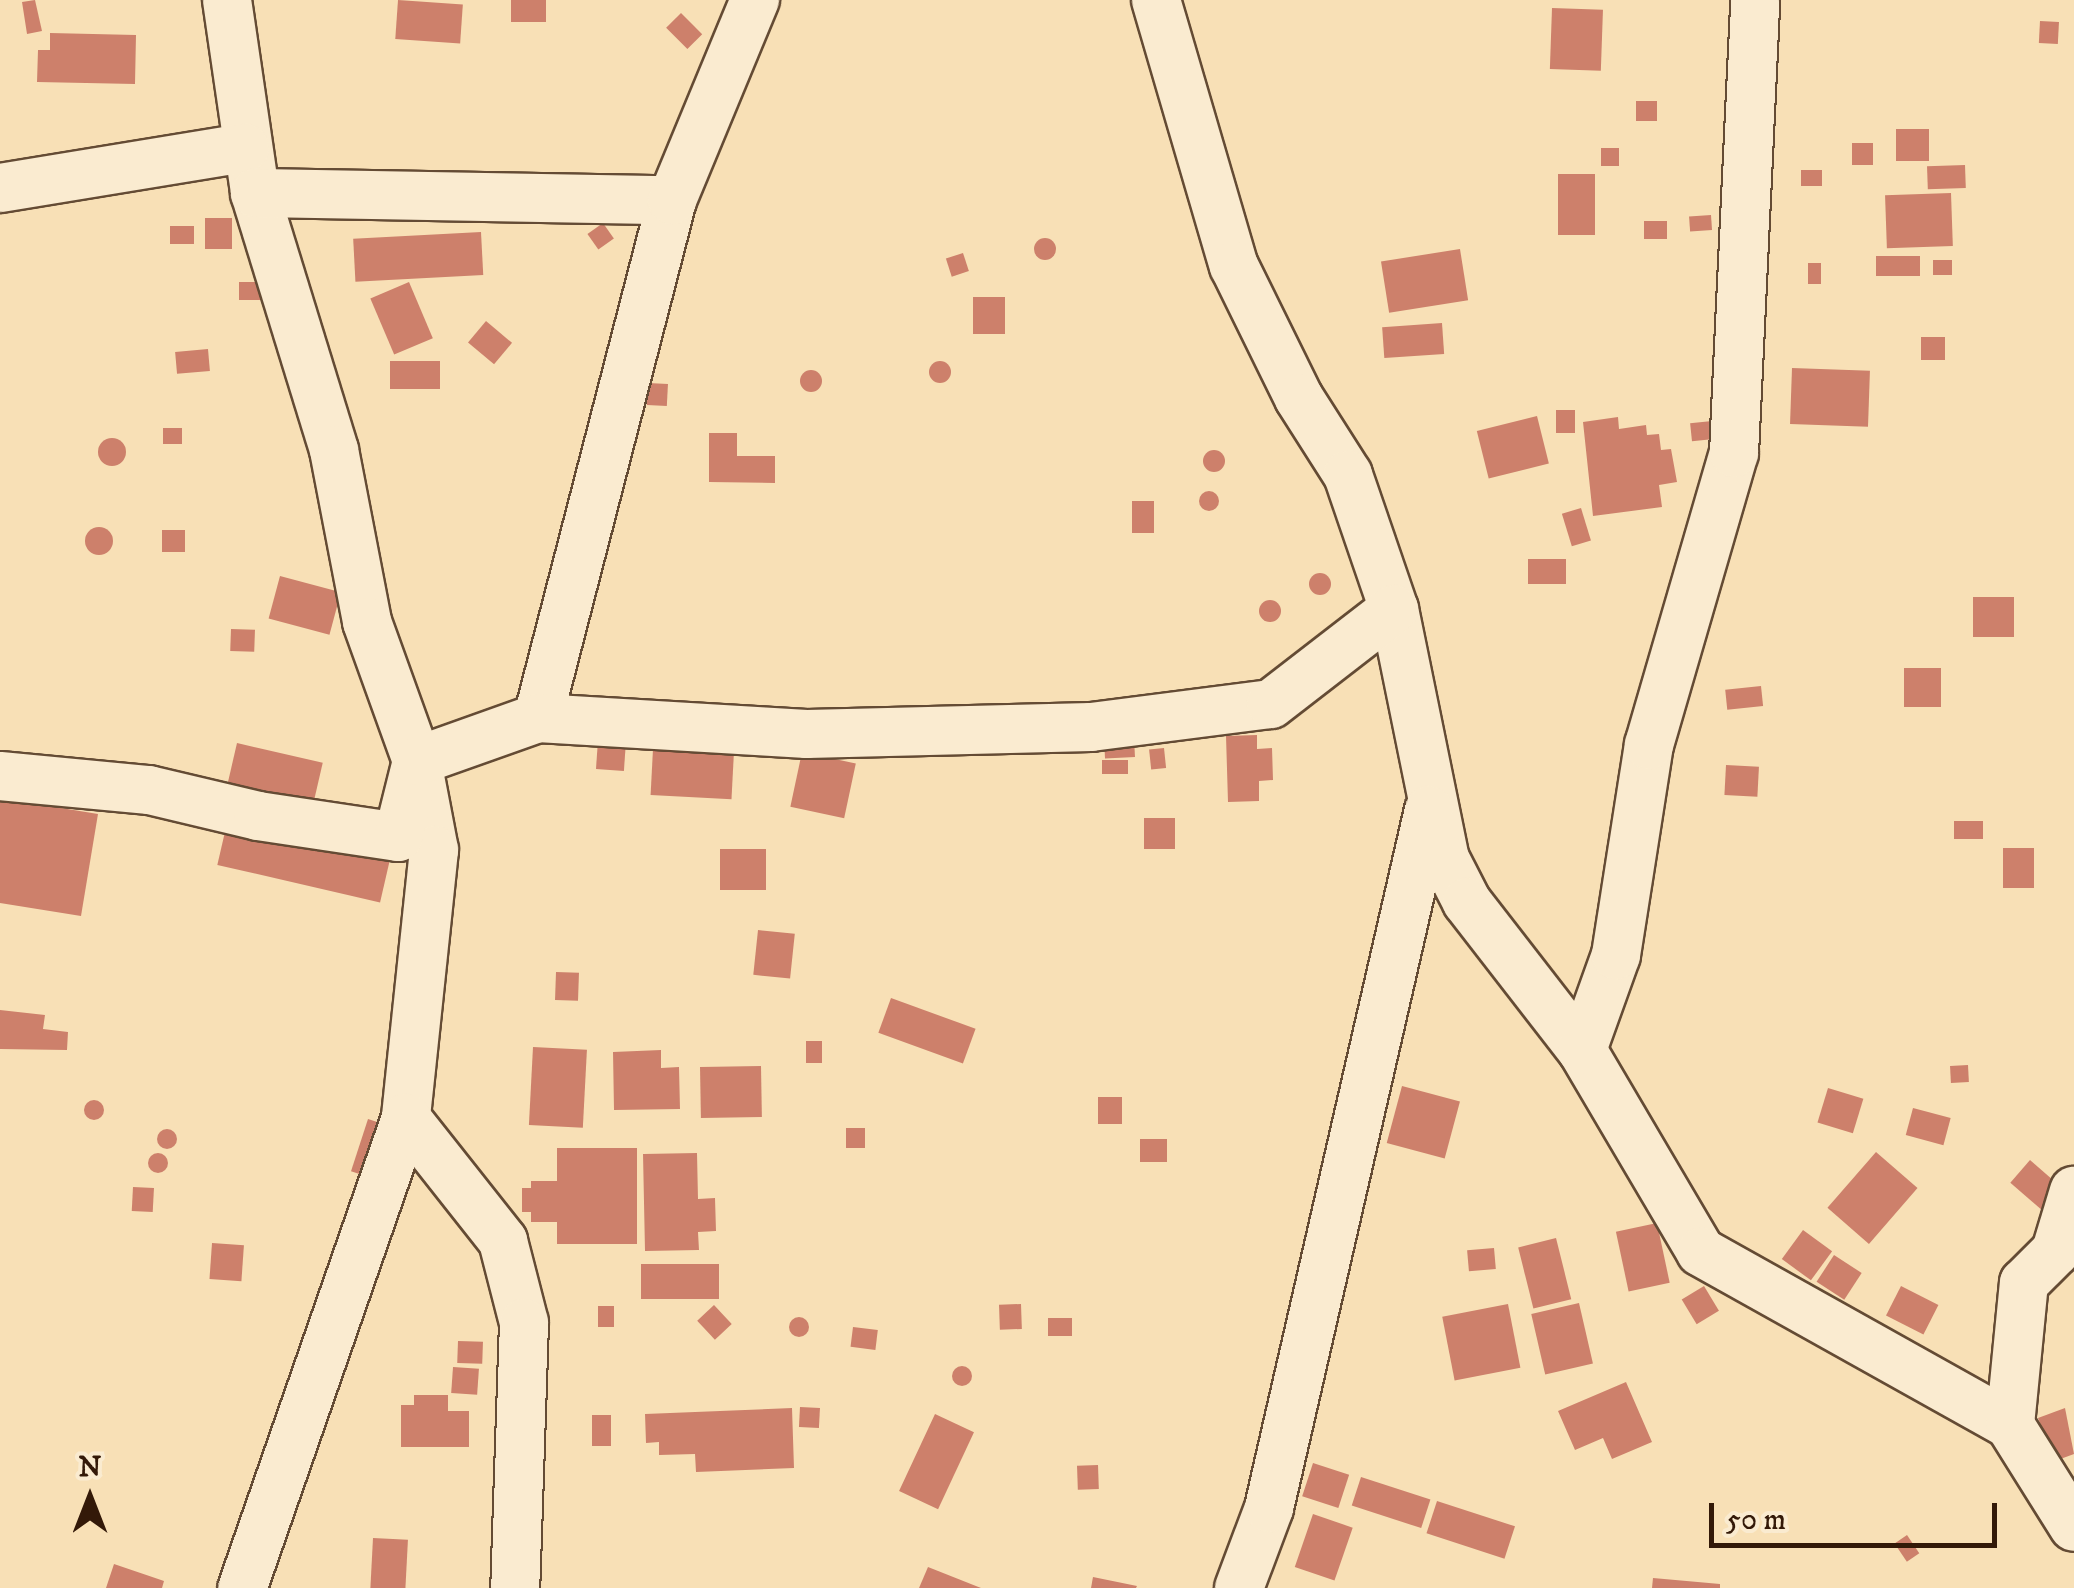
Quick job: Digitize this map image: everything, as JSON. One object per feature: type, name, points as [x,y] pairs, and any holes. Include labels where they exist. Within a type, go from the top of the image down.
[{"type":"street","points":[[226,0],[243,92],[250,171],[334,450],[367,622],[417,761],[434,850],[406,1118],[242,1588]]},
{"type":"street","points":[[538,718],[672,200],[754,0]]},
{"type":"street","points":[[1156,0],[1234,266],[1299,398],[1348,475],[1394,609],[1446,859],[1466,902],[1582,1050],[1701,1252],[2010,1425],[2074,1527]]},
{"type":"street","points":[[1582,1050],[1616,955],[1649,745],[1734,453],[1754,0]]},
{"type":"street","points":[[0,188],[250,171],[672,200]]},
{"type":"street","points":[[417,761],[538,718],[807,734],[1110,725],[1271,704],[1394,609]]},
{"type":"street","points":[[0,776],[149,790],[258,816],[398,837],[417,761]]},
{"type":"street","points":[[1239,1588],[1269,1508],[1433,792]]},
{"type":"street","points":[[406,1118],[503,1241],[524,1323],[515,1588]]},
{"type":"street","points":[[2010,1425],[2024,1283],[2056,1251],[2074,1191]]},
{"type":"building","points":[[35,0],[42,31],[27,34],[22,2]]},
{"type":"building","points":[[398,0],[463,5],[460,43],[395,39]]},
{"type":"building","points":[[511,0],[546,0],[546,22],[511,22]]},
{"type":"building","points":[[1552,8],[1603,10],[1601,71],[1550,69]]},
{"type":"building","points":[[681,13],[702,34],[687,49],[666,28]]},
{"type":"building","points":[[2040,21],[2059,22],[2058,44],[2039,43]]},
{"type":"building","points":[[50,33],[136,35],[135,84],[37,82],[38,50],[50,50]]},
{"type":"building","points":[[1636,101],[1657,101],[1657,121],[1636,121]]},
{"type":"building","points":[[1896,129],[1929,129],[1929,161],[1896,161]]},
{"type":"building","points":[[1852,143],[1873,143],[1873,165],[1852,165]]},
{"type":"building","points":[[1601,148],[1619,148],[1619,166],[1601,166]]},
{"type":"building","points":[[1965,165],[1966,188],[1928,189],[1927,166]]},
{"type":"building","points":[[1801,170],[1822,170],[1822,186],[1801,186]]},
{"type":"building","points":[[1558,174],[1595,174],[1595,235],[1558,235]]},
{"type":"building","points":[[1951,193],[1953,246],[1887,248],[1885,195]]},
{"type":"building","points":[[1711,215],[1712,230],[1690,231],[1689,217]]},
{"type":"building","points":[[205,218],[232,218],[232,249],[205,249]]},
{"type":"building","points":[[1644,221],[1667,221],[1667,239],[1644,239]]},
{"type":"building","points":[[603,223],[614,239],[598,249],[587,234]]},
{"type":"building","points":[[170,226],[194,226],[194,244],[170,244]]},
{"type":"building","points":[[481,232],[483,275],[355,282],[353,239]]},
{"type":"building","points":[[1045,238],[1053,241],[1053,257],[1045,260],[1037,257],[1034,249],[1037,241]]},
{"type":"building","points":[[1460,249],[1468,300],[1389,313],[1381,262]]},
{"type":"building","points":[[963,253],[969,271],[952,277],[946,259]]},
{"type":"building","points":[[1876,256],[1920,256],[1920,276],[1876,276]]},
{"type":"building","points":[[1933,260],[1952,260],[1952,275],[1933,275]]},
{"type":"building","points":[[1808,263],[1821,263],[1821,284],[1808,284]]},
{"type":"building","points":[[239,282],[262,282],[262,300],[239,300]]},
{"type":"building","points":[[409,282],[433,338],[394,355],[370,298]]},
{"type":"building","points":[[973,297],[1005,297],[1005,334],[973,334]]},
{"type":"building","points":[[486,321],[512,343],[494,364],[468,342]]},
{"type":"building","points":[[1442,323],[1444,354],[1384,358],[1382,327]]},
{"type":"building","points":[[1921,337],[1945,337],[1945,360],[1921,360]]},
{"type":"building","points":[[208,349],[210,371],[177,374],[175,352]]},
{"type":"building","points":[[390,361],[440,361],[440,389],[390,389]]},
{"type":"building","points":[[940,361],[948,364],[948,380],[940,383],[932,380],[929,372],[932,364]]},
{"type":"building","points":[[1792,368],[1870,371],[1868,427],[1790,424]]},
{"type":"building","points":[[811,370],[819,373],[819,389],[811,392],[803,389],[800,381],[803,373]]},
{"type":"building","points":[[648,383],[668,384],[667,406],[647,405]]},
{"type":"building","points":[[1556,410],[1575,410],[1575,433],[1556,433]]},
{"type":"building","points":[[1537,416],[1549,464],[1489,479],[1477,431]]},
{"type":"building","points":[[1618,417],[1619,429],[1646,425],[1647,435],[1659,434],[1661,450],[1671,449],[1677,482],[1659,485],[1662,507],[1593,516],[1583,422]]},
{"type":"building","points":[[1712,421],[1714,439],[1692,441],[1690,423]]},
{"type":"building","points":[[163,428],[182,428],[182,444],[163,444]]},
{"type":"building","points":[[709,433],[737,433],[737,456],[775,456],[775,483],[709,482]]},
{"type":"building","points":[[112,438],[122,442],[126,452],[122,462],[112,466],[102,462],[98,452],[102,442]]},
{"type":"building","points":[[1214,450],[1222,453],[1222,469],[1214,472],[1206,469],[1203,461],[1206,453]]},
{"type":"building","points":[[1205,491],[1213,491],[1219,501],[1213,511],[1205,511],[1199,505],[1199,497]]},
{"type":"building","points":[[1132,501],[1154,501],[1154,533],[1132,533]]},
{"type":"building","points":[[1581,508],[1591,541],[1572,546],[1562,514]]},
{"type":"building","points":[[99,527],[109,531],[113,541],[109,551],[99,555],[89,551],[85,541],[89,531]]},
{"type":"building","points":[[162,530],[185,530],[185,552],[162,552]]},
{"type":"building","points":[[1528,559],[1566,559],[1566,584],[1528,584]]},
{"type":"building","points":[[1320,573],[1331,584],[1320,595],[1309,584]]},
{"type":"building","points":[[280,576],[341,592],[329,635],[269,619]]},
{"type":"building","points":[[1973,597],[2014,597],[2014,637],[1973,637]]},
{"type":"building","points":[[1270,600],[1281,611],[1270,622],[1259,611]]},
{"type":"building","points":[[231,629],[255,630],[254,652],[230,651]]},
{"type":"building","points":[[1904,668],[1941,668],[1941,707],[1904,707]]},
{"type":"building","points":[[1761,686],[1763,706],[1727,710],[1725,690]]},
{"type":"building","points":[[1257,735],[1257,749],[1272,748],[1273,780],[1259,781],[1259,801],[1228,802],[1226,736]]},
{"type":"building","points":[[1134,738],[1135,757],[1105,759],[1104,740]]},
{"type":"building","points":[[598,740],[626,742],[624,771],[596,769]]},
{"type":"building","points":[[237,743],[323,763],[311,812],[226,792]]},
{"type":"building","points":[[1164,748],[1166,768],[1151,769],[1149,750]]},
{"type":"building","points":[[653,749],[734,753],[731,799],[651,795]]},
{"type":"building","points":[[802,752],[856,763],[844,818],[790,807]]},
{"type":"building","points":[[1102,760],[1128,760],[1128,774],[1102,774]]},
{"type":"building","points":[[1726,765],[1759,767],[1757,797],[1724,795]]},
{"type":"building","points":[[0,798],[98,814],[81,916],[0,903]]},
{"type":"building","points":[[1144,818],[1175,818],[1175,849],[1144,849]]},
{"type":"building","points":[[1954,821],[1983,821],[1983,839],[1954,839]]},
{"type":"building","points":[[227,823],[390,861],[380,902],[217,865]]},
{"type":"building","points":[[2003,848],[2034,848],[2034,888],[2003,888]]},
{"type":"building","points":[[720,849],[766,849],[766,890],[720,890]]},
{"type":"building","points":[[758,930],[795,934],[790,979],[753,975]]},
{"type":"building","points":[[556,972],[579,973],[578,1001],[555,1000]]},
{"type":"building","points":[[891,998],[976,1029],[963,1064],[878,1033]]},
{"type":"building","points":[[0,1010],[45,1015],[43,1029],[68,1032],[67,1050],[0,1049]]},
{"type":"building","points":[[806,1041],[822,1041],[822,1063],[806,1063]]},
{"type":"building","points":[[533,1047],[587,1050],[583,1128],[529,1125]]},
{"type":"building","points":[[661,1050],[661,1068],[679,1067],[680,1109],[614,1110],[613,1052]]},
{"type":"building","points":[[1968,1065],[1969,1082],[1951,1083],[1950,1066]]},
{"type":"building","points":[[761,1066],[762,1117],[701,1118],[700,1067]]},
{"type":"building","points":[[1402,1086],[1460,1102],[1445,1159],[1387,1143]]},
{"type":"building","points":[[1828,1088],[1863,1099],[1853,1133],[1817,1122]]},
{"type":"building","points":[[1098,1097],[1122,1097],[1122,1124],[1098,1124]]},
{"type":"building","points":[[90,1100],[98,1100],[104,1110],[98,1120],[90,1120],[84,1114],[84,1106]]},
{"type":"building","points":[[1913,1108],[1951,1118],[1943,1145],[1906,1135]]},
{"type":"building","points":[[368,1119],[408,1132],[391,1184],[351,1171]]},
{"type":"building","points":[[846,1128],[865,1128],[865,1148],[846,1148]]},
{"type":"building","points":[[163,1129],[171,1129],[177,1139],[171,1149],[163,1149],[157,1143],[157,1135]]},
{"type":"building","points":[[1140,1139],[1167,1139],[1167,1162],[1140,1162]]},
{"type":"building","points":[[557,1148],[637,1148],[637,1244],[557,1244],[557,1222],[531,1222],[531,1212],[522,1212],[522,1188],[531,1188],[531,1181],[557,1181]]},
{"type":"building","points":[[1876,1152],[1918,1188],[1869,1244],[1827,1208]]},
{"type":"building","points":[[158,1153],[168,1163],[158,1173],[148,1163]]},
{"type":"building","points":[[697,1153],[698,1199],[715,1198],[716,1231],[698,1232],[699,1250],[645,1251],[643,1154]]},
{"type":"building","points":[[2030,1160],[2067,1192],[2047,1215],[2010,1183]]},
{"type":"building","points":[[133,1187],[154,1188],[153,1212],[132,1211]]},
{"type":"building","points":[[1657,1223],[1670,1283],[1629,1291],[1616,1232]]},
{"type":"building","points":[[1803,1230],[1832,1251],[1811,1280],[1782,1259]]},
{"type":"building","points":[[1556,1238],[1571,1299],[1533,1309],[1518,1247]]},
{"type":"building","points":[[212,1243],[244,1245],[241,1281],[209,1279]]},
{"type":"building","points":[[1494,1248],[1496,1269],[1469,1271],[1467,1250]]},
{"type":"building","points":[[1834,1255],[1862,1273],[1844,1300],[1817,1282]]},
{"type":"building","points":[[641,1264],[719,1264],[719,1299],[641,1299]]},
{"type":"building","points":[[1704,1286],[1719,1311],[1697,1324],[1682,1299]]},
{"type":"building","points":[[1901,1286],[1938,1305],[1923,1334],[1886,1315]]},
{"type":"building","points":[[1579,1303],[1593,1363],[1545,1374],[1531,1314]]},
{"type":"building","points":[[1021,1304],[1022,1329],[1000,1330],[999,1305]]},
{"type":"building","points":[[1508,1304],[1520,1368],[1455,1381],[1442,1317]]},
{"type":"building","points":[[714,1305],[732,1324],[715,1340],[697,1321]]},
{"type":"building","points":[[598,1306],[614,1306],[614,1327],[598,1327]]},
{"type":"building","points":[[795,1317],[803,1317],[809,1327],[803,1337],[795,1337],[789,1331],[789,1323]]},
{"type":"building","points":[[1048,1318],[1072,1318],[1072,1336],[1048,1336]]},
{"type":"building","points":[[853,1327],[878,1330],[875,1350],[851,1347]]},
{"type":"building","points":[[458,1341],[483,1342],[482,1364],[457,1363]]},
{"type":"building","points":[[958,1366],[966,1366],[972,1376],[966,1386],[958,1386],[952,1380],[952,1372]]},
{"type":"building","points":[[453,1367],[479,1369],[477,1395],[451,1393]]},
{"type":"building","points":[[1626,1382],[1652,1442],[1612,1459],[1603,1438],[1575,1450],[1558,1411]]},
{"type":"building","points":[[414,1395],[448,1395],[448,1411],[469,1411],[469,1447],[401,1447],[401,1405],[414,1405]]},
{"type":"building","points":[[800,1407],[820,1408],[819,1428],[799,1427]]},
{"type":"building","points":[[792,1408],[794,1468],[696,1472],[695,1454],[659,1455],[659,1442],[646,1443],[645,1414]]},
{"type":"building","points":[[2065,1408],[2074,1454],[2055,1461],[2038,1418]]},
{"type":"building","points":[[935,1414],[974,1432],[938,1509],[899,1491]]},
{"type":"building","points":[[592,1415],[611,1415],[611,1446],[592,1446]]},
{"type":"building","points":[[1313,1463],[1349,1475],[1338,1508],[1302,1496]]},
{"type":"building","points":[[1098,1465],[1099,1489],[1078,1490],[1077,1466]]},
{"type":"building","points":[[1361,1477],[1430,1500],[1421,1528],[1352,1506]]},
{"type":"building","points":[[1437,1501],[1515,1526],[1504,1559],[1426,1533]]},
{"type":"building","points":[[1313,1514],[1353,1528],[1334,1581],[1295,1567]]},
{"type":"building","points":[[1907,1535],[1919,1553],[1907,1562],[1895,1543]]},
{"type":"building","points":[[373,1538],[408,1540],[405,1588],[370,1588]]},
{"type":"building","points":[[114,1564],[164,1581],[162,1588],[106,1588]]},
{"type":"building","points":[[928,1567],[981,1588],[919,1588]]},
{"type":"building","points":[[1093,1577],[1137,1586],[1091,1588]]},
{"type":"building","points":[[1653,1578],[1720,1584],[1720,1588],[1652,1588]]}]
